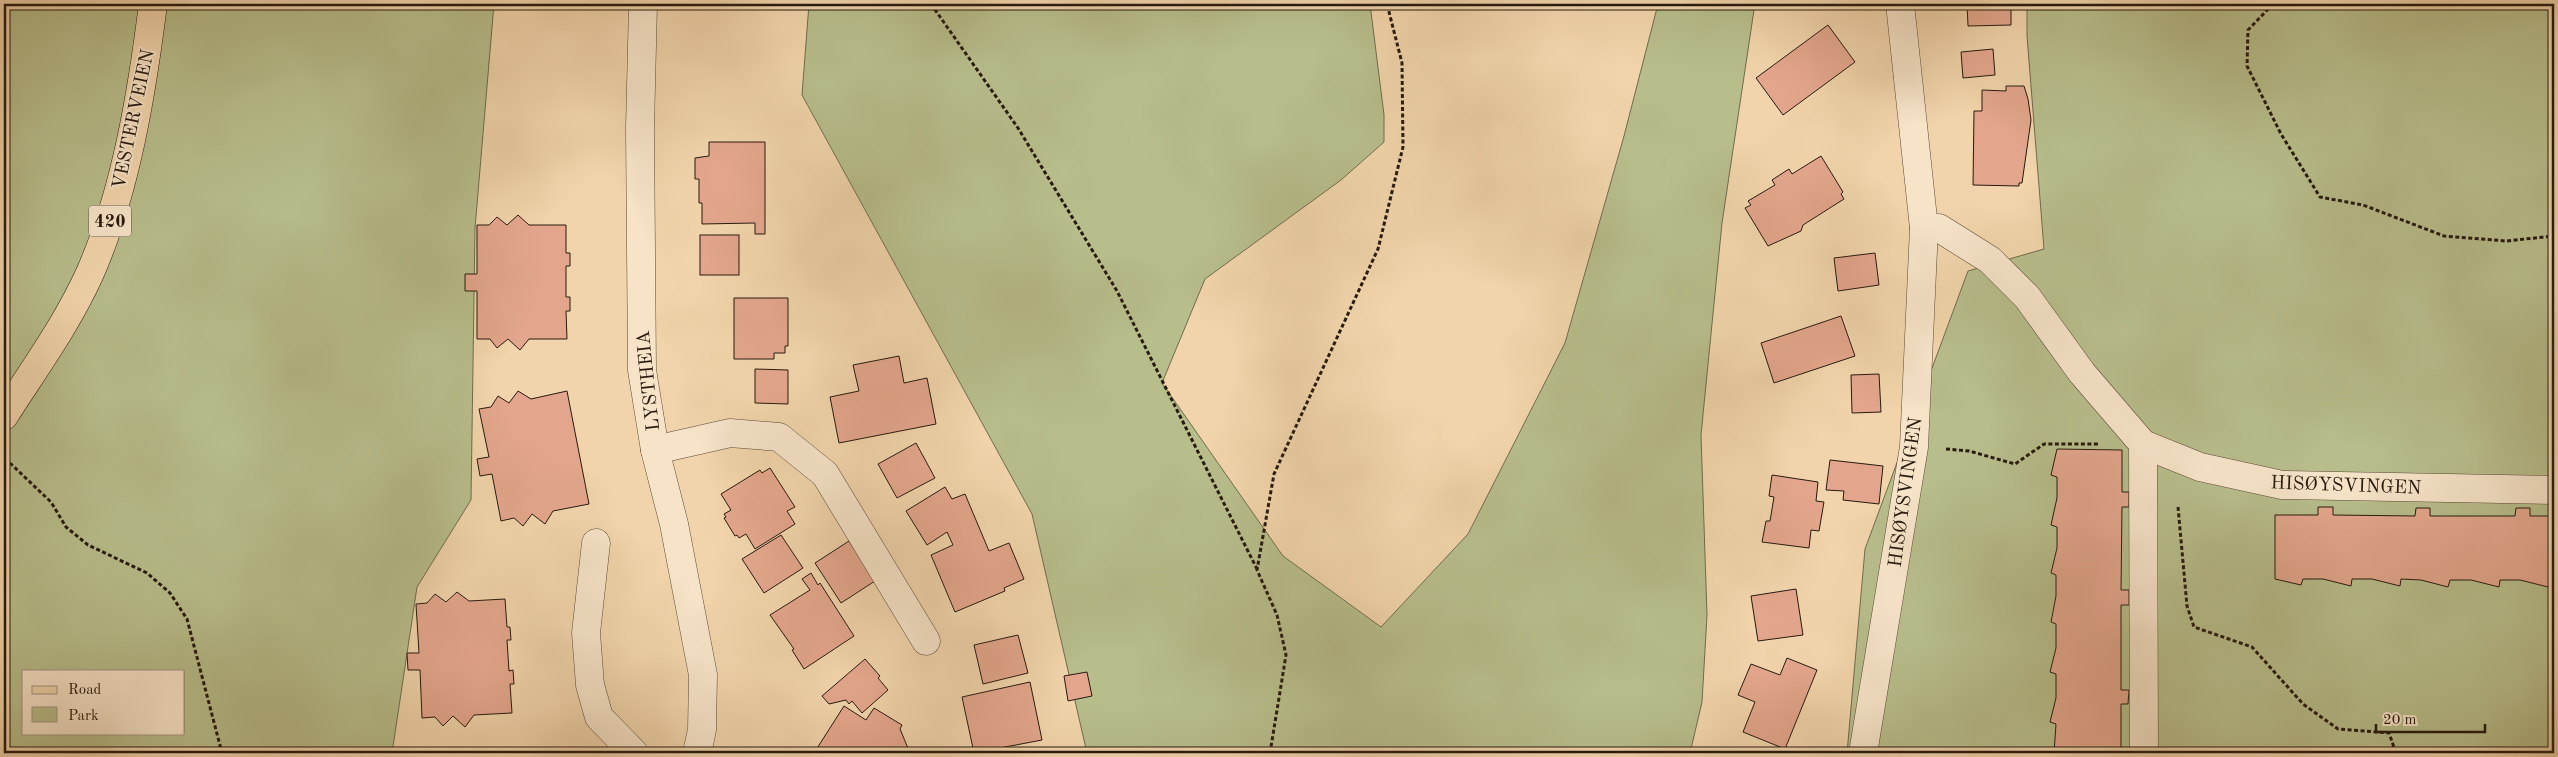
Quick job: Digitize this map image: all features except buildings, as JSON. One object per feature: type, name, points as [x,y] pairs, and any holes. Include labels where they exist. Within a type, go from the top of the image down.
[{"type":"main road","name":"VESTERVEIEN","points":[[4,416],[58,333],[90,273],[110,219],[133,126],[153,4]]},
{"type":"street","name":"LYSTHEIA","points":[[643,4],[640,128],[642,370],[655,450],[674,524],[703,675],[702,730],[697,753]]},
{"type":"street","name":"HISØYSVINGEN","points":[[1863,753],[1914,447],[1924,228],[1900,4]]},
{"type":"street","name":"HISØYSVINGEN","points":[[1924,228],[1939,228],[1990,260],[2027,297],[2082,373],[2143,444],[2200,467],[2282,485],[2554,490]]},
{"type":"street","points":[[655,450],[730,433],[779,438],[825,474],[926,641]]},
{"type":"street","points":[[2143,444],[2144,753]]},
{"type":"street","points":[[596,543],[586,633],[590,685],[599,717],[634,753]]},
{"type":"path","points":[[931,4],[1018,128],[1117,291],[1257,570],[1277,615],[1286,655],[1270,753]]},
{"type":"path","points":[[1257,570],[1274,474],[1378,249],[1403,147],[1402,63],[1387,4]]},
{"type":"path","points":[[2273,4],[2248,30],[2247,66],[2281,134],[2320,197],[2363,205],[2444,236],[2506,241],[2554,236]]},
{"type":"path","points":[[1914,447],[1970,451],[2015,464],[2044,444],[2143,444]]},
{"type":"path","points":[[2174,456],[2187,606],[2194,627],[2252,647],[2303,704],[2325,721],[2338,728],[2388,733],[2396,753]]},
{"type":"path","points":[[4,460],[11,464],[51,502],[66,527],[88,545],[147,573],[170,593],[187,619],[222,753]]},
{"type":"green space","points":[[4,4],[494,4],[475,228],[471,500],[417,587],[392,753],[4,753]]},
{"type":"green space","points":[[809,4],[1370,4],[1384,115],[1384,142],[1341,180],[1205,279],[1162,383],[1283,556],[1381,627],[1468,534],[1565,343],[1624,136],[1658,4],[1765,4],[1754,10],[1722,223],[1701,435],[1707,615],[1702,702],[1690,753],[1087,753],[1032,514],[802,95]]},
{"type":"green space","points":[[2027,4],[2554,4],[2554,753],[1847,753],[1865,549],[1968,271],[2044,249],[2027,36]]}]
